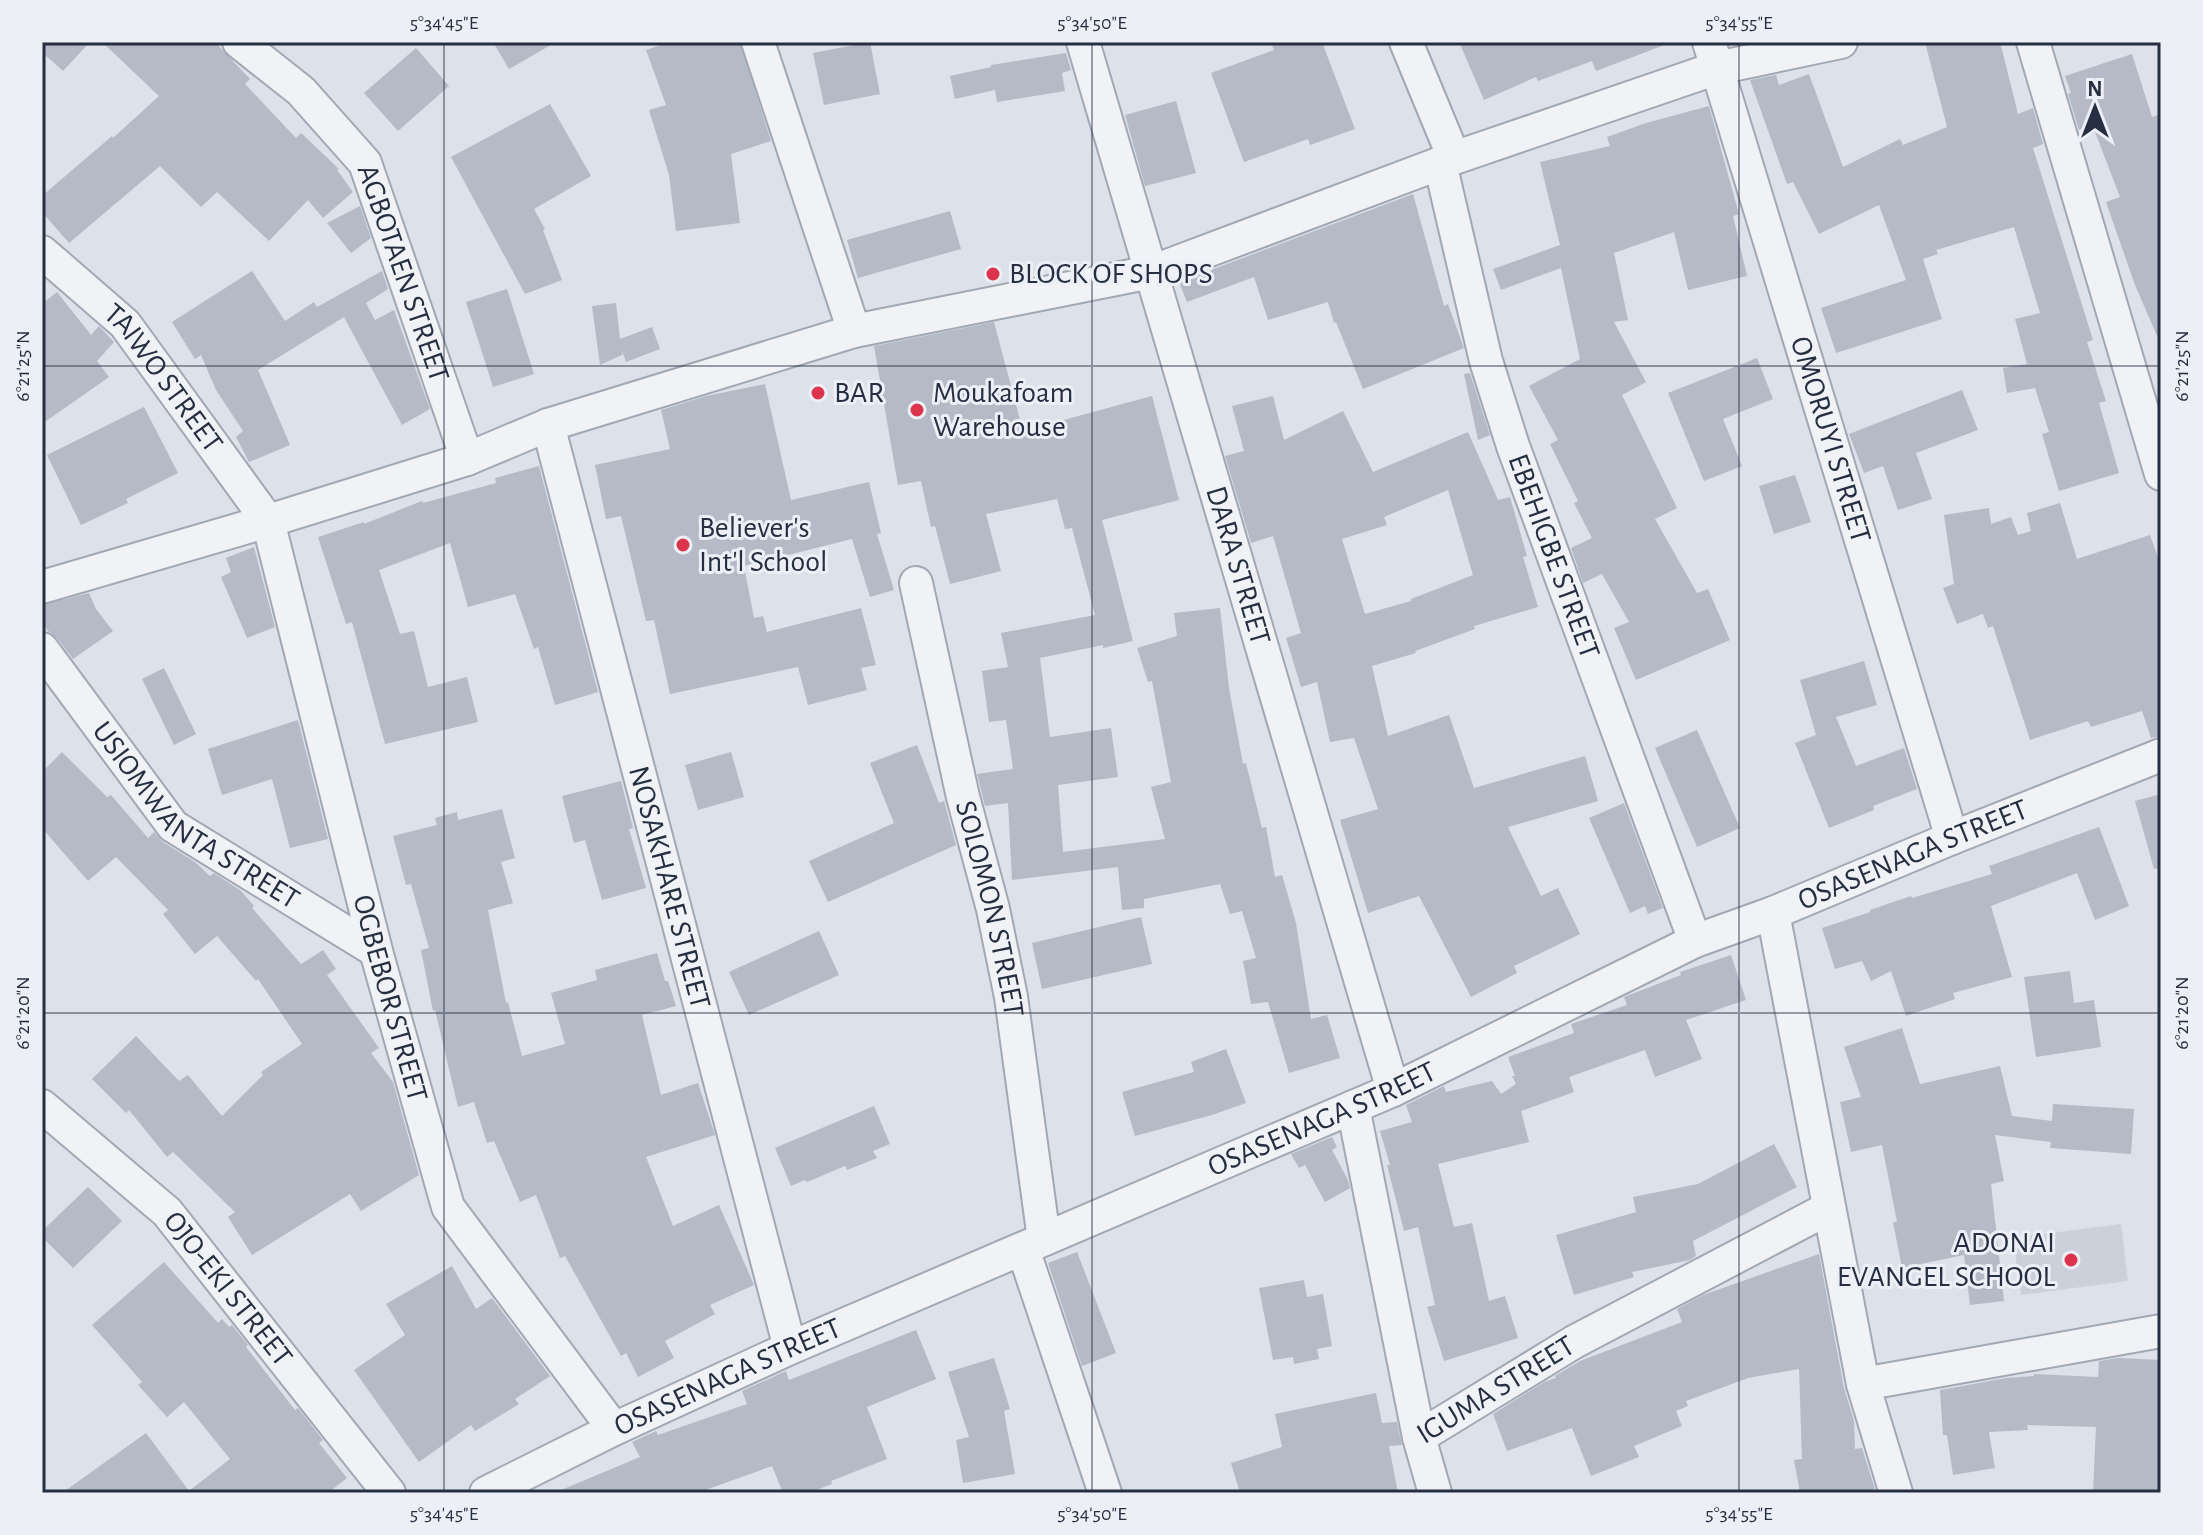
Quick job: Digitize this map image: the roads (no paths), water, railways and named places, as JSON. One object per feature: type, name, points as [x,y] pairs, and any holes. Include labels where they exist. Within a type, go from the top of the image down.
[{"type":"street","name":"AGBOTAEN STREET","points":[[239,42],[301,91],[365,163],[467,459]]},
{"type":"street","points":[[758,42],[854,331]]},
{"type":"street","name":"DARA STREET","points":[[1083,42],[1393,1090]]},
{"type":"street","name":"EBEHIGBE STREET","points":[[1406,42],[1447,160],[1486,361],[1513,446],[1695,941]]},
{"type":"street","points":[[42,587],[467,459],[548,425],[854,331],[1151,272],[1713,55],[1841,42]]},
{"type":"street","points":[[2033,42],[2161,474]]},
{"type":"street","name":"OMORUYI STREET","points":[[1713,55],[1952,838]]},
{"type":"street","name":"TAIWO STREET","points":[[42,252],[125,324],[268,521]]},
{"type":"street","name":"NOSAKHARE STREET","points":[[548,425],[790,1348]]},
{"type":"street","name":"OGBEBOR STREET","points":[[268,521],[376,951],[448,1207],[614,1429]]},
{"type":"street","name":"SOLOMON STREET","points":[[916,583],[1011,997],[1033,1244],[1105,1493]]},
{"type":"street","name":"USIOMWANTA STREET","points":[[42,649],[173,826],[376,951]]},
{"type":"street","name":"OSASENAGA STREET","points":[[486,1493],[614,1429],[790,1348],[1393,1090],[1695,941],[1773,913],[2161,755]]},
{"type":"street","points":[[1773,913],[1863,1384],[1896,1493]]},
{"type":"street","name":"OJO-EKI STREET","points":[[42,1106],[167,1212],[389,1493]]},
{"type":"street","name":"IGUMA STREET","points":[[1353,1107],[1419,1437],[1574,1342],[1829,1208]]},
{"type":"street","points":[[1863,1384],[2161,1331]]},
{"type":"street","points":[[1419,1437],[1435,1493]]},
{"type":"place","name":"BLOCK OF SHOPS","points":[[993,274]]},
{"type":"place","name":"BAR","points":[[818,393]]},
{"type":"place","name":"Moukafoam Warehouse","points":[[917,410]]},
{"type":"place","name":"Believer's Int'l School","points":[[683,545]]},
{"type":"place","name":"ADONAI EVANGEL SCHOOL","points":[[2071,1260]]}]
